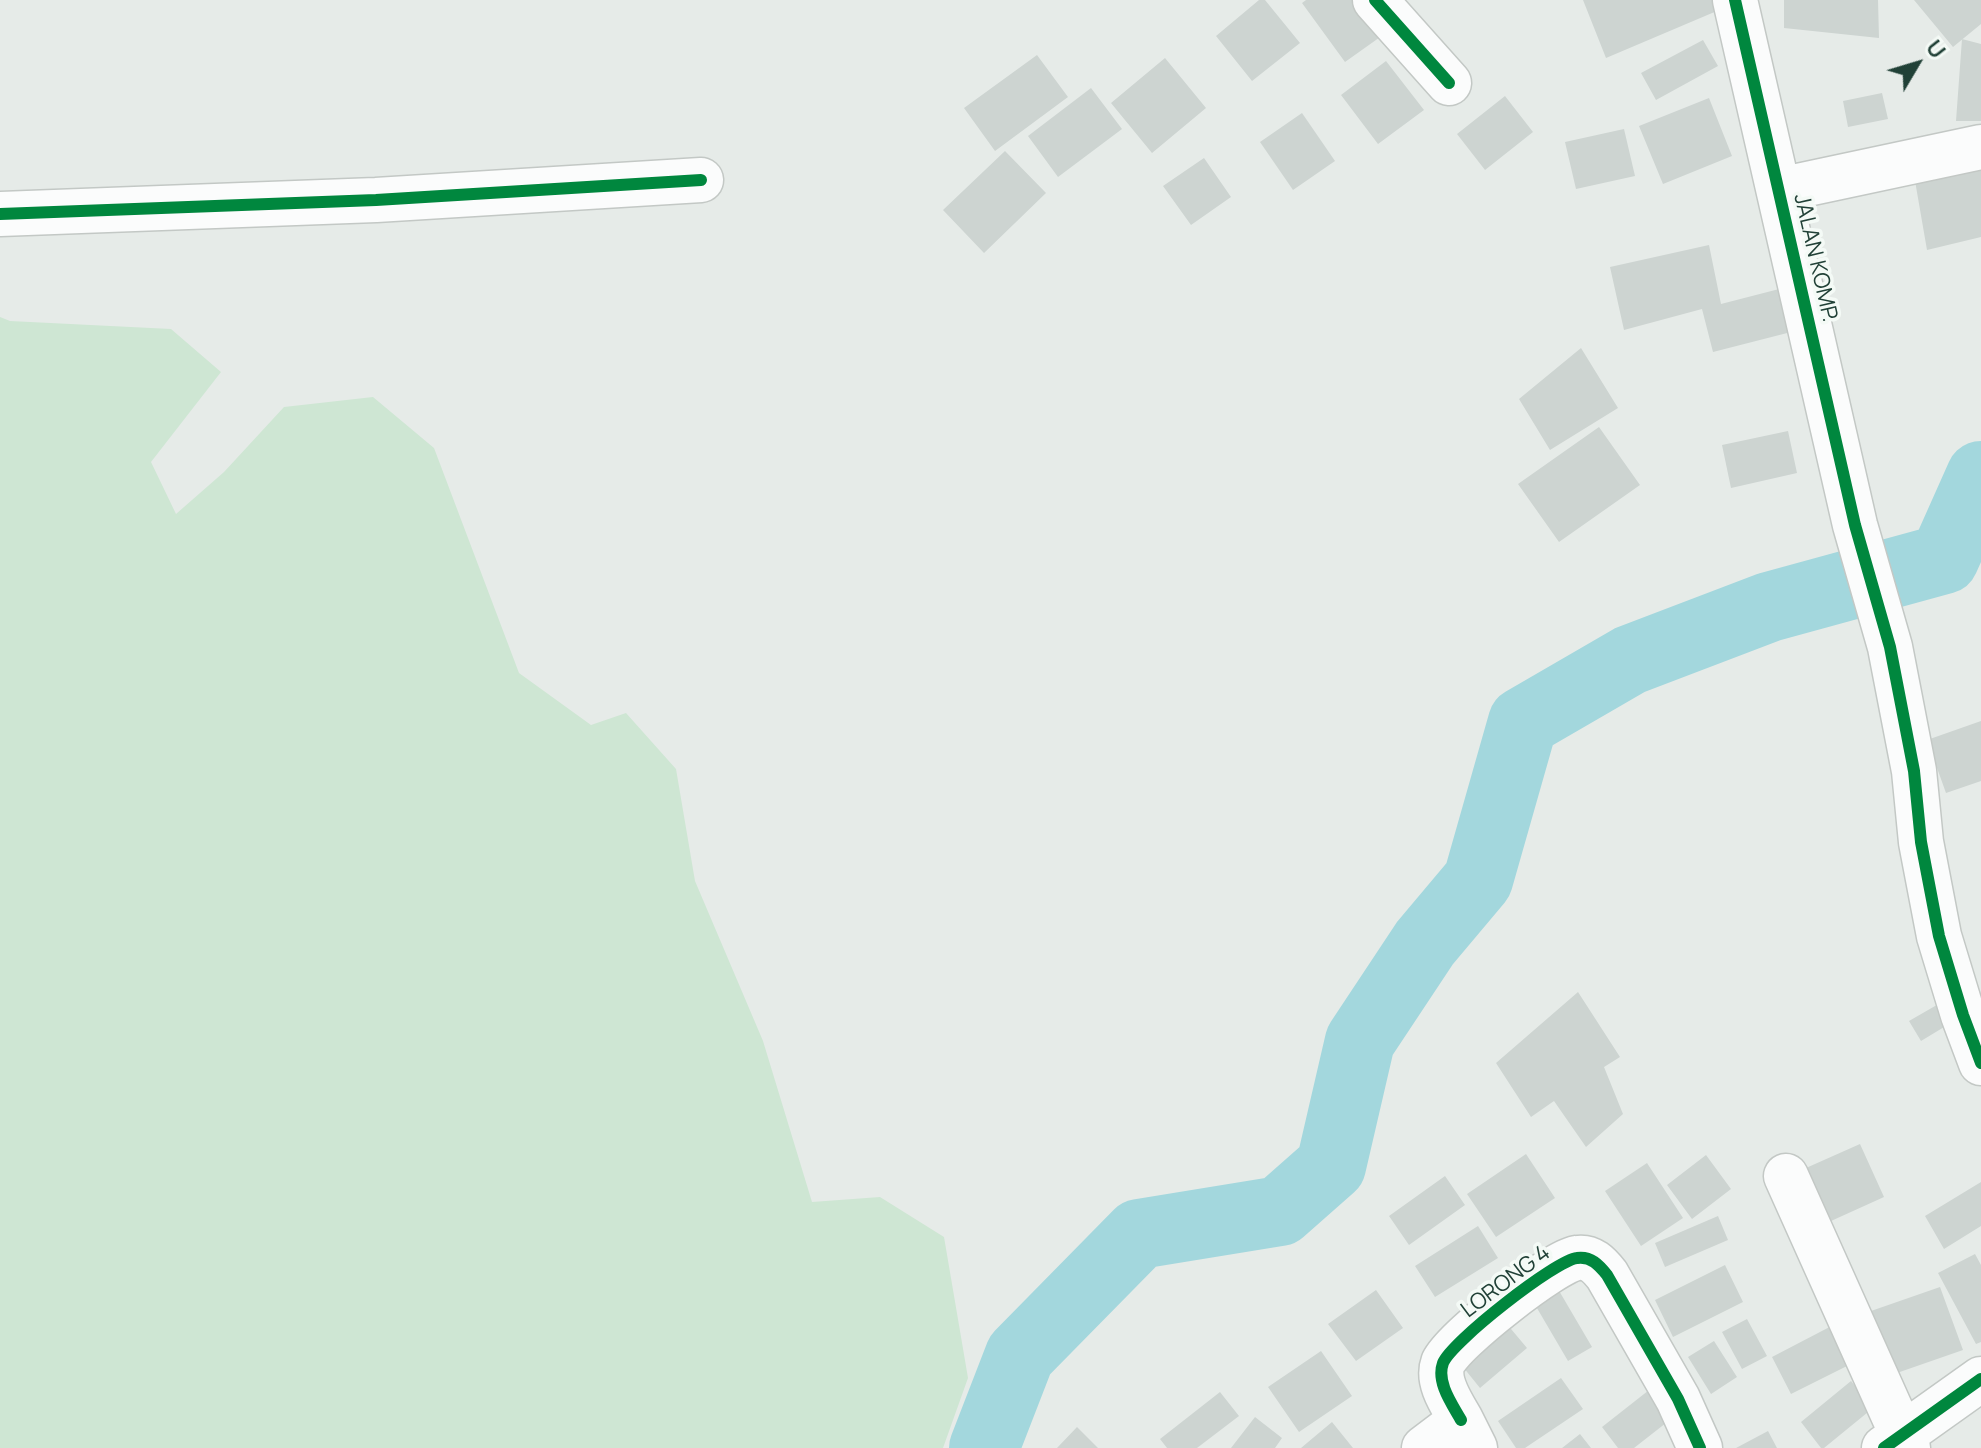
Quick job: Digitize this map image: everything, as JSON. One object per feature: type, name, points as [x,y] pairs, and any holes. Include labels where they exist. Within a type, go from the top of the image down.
[{"type":"street","points":[[1375,0],[1449,83]]},
{"type":"street","name":"JALAN KOMP.","points":[[1735,0],[1855,525],[1890,647],[1914,771],[1921,842],[1939,936],[1981,1063]]},
{"type":"street","points":[[1779,190],[1981,147]]},
{"type":"street","points":[[0,214],[376,200],[701,180]]},
{"type":"street","points":[[1786,1176],[1898,1444],[1981,1379]]},
{"type":"street","name":"LORONG 4","points":[[1468,1434],[1441,1376],[1442,1364],[1451,1349],[1519,1294],[1568,1260],[1579,1257],[1597,1264],[1607,1275],[1678,1399],[1700,1448]]},
{"type":"street","points":[[1424,1448],[1468,1434]]},
{"type":"green space","points":[[0,317],[10,321],[171,329],[221,372],[151,462],[176,514],[224,472],[284,407],[373,397],[434,448],[519,673],[591,725],[626,713],[676,769],[695,881],[763,1041],[812,1202],[880,1197],[944,1237],[968,1378],[943,1448],[0,1448]]},
{"type":"building","points":[[1259,0],[1265,0],[1300,43],[1252,81],[1216,36]]},
{"type":"building","points":[[1306,0],[1358,0],[1383,35],[1345,62],[1302,3]]},
{"type":"building","points":[[1583,0],[1728,0],[1731,5],[1606,58]]},
{"type":"building","points":[[1784,0],[1878,0],[1879,38],[1784,28]]},
{"type":"building","points":[[1914,0],[1981,0],[1981,24],[1953,47]]},
{"type":"building","points":[[1962,39],[1981,44],[1981,121],[1956,121]]},
{"type":"building","points":[[1703,40],[1718,66],[1656,100],[1641,73]]},
{"type":"building","points":[[1037,55],[1068,97],[995,151],[964,108]]},
{"type":"building","points":[[1165,58],[1206,108],[1152,153],[1111,103]]},
{"type":"building","points":[[1386,61],[1424,110],[1378,144],[1341,95]]},
{"type":"building","points":[[1091,88],[1122,129],[1058,177],[1028,136]]},
{"type":"building","points":[[1882,93],[1888,119],[1848,127],[1843,101]]},
{"type":"building","points":[[1505,96],[1533,132],[1485,170],[1457,134]]},
{"type":"building","points":[[1709,98],[1732,156],[1663,184],[1639,126]]},
{"type":"building","points":[[1302,113],[1335,161],[1293,190],[1260,142]]},
{"type":"building","points":[[1624,129],[1635,176],[1576,189],[1565,142]]},
{"type":"building","points":[[1005,151],[1046,193],[984,253],[943,210]]},
{"type":"building","points":[[1204,158],[1231,197],[1191,225],[1163,186]]},
{"type":"building","points":[[1981,163],[1981,237],[1927,250],[1914,175]]},
{"type":"building","points":[[1709,245],[1721,304],[1783,288],[1795,331],[1713,352],[1702,309],[1624,330],[1610,267]]},
{"type":"building","points":[[1581,348],[1618,408],[1550,450],[1519,399]]},
{"type":"building","points":[[1599,427],[1640,485],[1559,542],[1518,484]]},
{"type":"building","points":[[1788,431],[1797,473],[1731,488],[1722,445]]},
{"type":"building","points":[[1981,721],[1981,781],[1946,793],[1927,740]]},
{"type":"building","points":[[1578,992],[1620,1057],[1604,1067],[1623,1114],[1586,1147],[1554,1101],[1531,1117],[1496,1063]]},
{"type":"building","points":[[1942,1002],[1954,1021],[1921,1041],[1909,1021]]},
{"type":"building","points":[[1860,1144],[1884,1197],[1831,1221],[1806,1168]]},
{"type":"building","points":[[1526,1154],[1555,1198],[1496,1237],[1467,1194]]},
{"type":"building","points":[[1706,1155],[1731,1189],[1692,1219],[1667,1185]]},
{"type":"building","points":[[1647,1163],[1683,1218],[1641,1246],[1605,1191]]},
{"type":"building","points":[[1445,1176],[1465,1205],[1409,1245],[1389,1216]]},
{"type":"building","points":[[1981,1182],[1981,1226],[1944,1249],[1925,1216]]},
{"type":"building","points":[[1718,1216],[1728,1240],[1665,1267],[1655,1243]]},
{"type":"building","points":[[1478,1226],[1498,1258],[1435,1297],[1415,1266]]},
{"type":"building","points":[[1975,1254],[1981,1265],[1981,1342],[1976,1344],[1938,1273]]},
{"type":"building","points":[[1725,1265],[1743,1302],[1673,1337],[1655,1300]]},
{"type":"building","points":[[1940,1287],[1963,1350],[1894,1374],[1871,1311]]},
{"type":"building","points":[[1558,1289],[1592,1347],[1568,1361],[1534,1303]]},
{"type":"building","points":[[1376,1290],[1403,1328],[1356,1361],[1328,1324]]},
{"type":"building","points":[[1747,1319],[1767,1356],[1742,1369],[1722,1332]]},
{"type":"building","points":[[1843,1320],[1863,1358],[1791,1394],[1772,1357]]},
{"type":"building","points":[[1506,1323],[1527,1348],[1480,1388],[1459,1362]]},
{"type":"building","points":[[1714,1341],[1737,1377],[1711,1394],[1688,1357]]},
{"type":"building","points":[[1321,1351],[1352,1396],[1299,1432],[1268,1387]]},
{"type":"building","points":[[1561,1378],[1583,1409],[1525,1448],[1516,1448],[1498,1421]]},
{"type":"building","points":[[1851,1381],[1873,1408],[1821,1448],[1801,1422]]},
{"type":"building","points":[[1658,1383],[1680,1412],[1634,1448],[1618,1448],[1602,1427]]},
{"type":"building","points":[[1220,1392],[1239,1416],[1197,1448],[1167,1448],[1160,1439]]},
{"type":"building","points":[[1255,1417],[1282,1438],[1275,1448],[1231,1448]]},
{"type":"building","points":[[1332,1422],[1353,1448],[1301,1448]]},
{"type":"building","points":[[1077,1427],[1098,1448],[1057,1448]]},
{"type":"building","points":[[1768,1431],[1777,1448],[1736,1448]]},
{"type":"building","points":[[1580,1434],[1591,1448],[1562,1448]]},
{"type":"waterway","points":[[984,1448],[1020,1355],[1139,1234],[1280,1211],[1331,1166],[1360,1041],[1425,943],[1478,880],[1523,722],[1630,660],[1769,607],[1944,559],[1981,476]]},
{"type":"cycle path","points":[[1375,0],[1449,83]]},
{"type":"cycle path","points":[[1735,0],[1855,525],[1890,647],[1914,771],[1921,842],[1939,936],[1981,1063]]},
{"type":"cycle path","points":[[0,214],[376,200],[701,180]]},
{"type":"cycle path","points":[[1461,1420],[1446,1393],[1442,1378],[1443,1363],[1450,1353],[1483,1321],[1548,1272],[1566,1262],[1586,1258],[1607,1275],[1678,1399],[1700,1448]]},
{"type":"cycle path","points":[[1884,1448],[1981,1379]]}]
